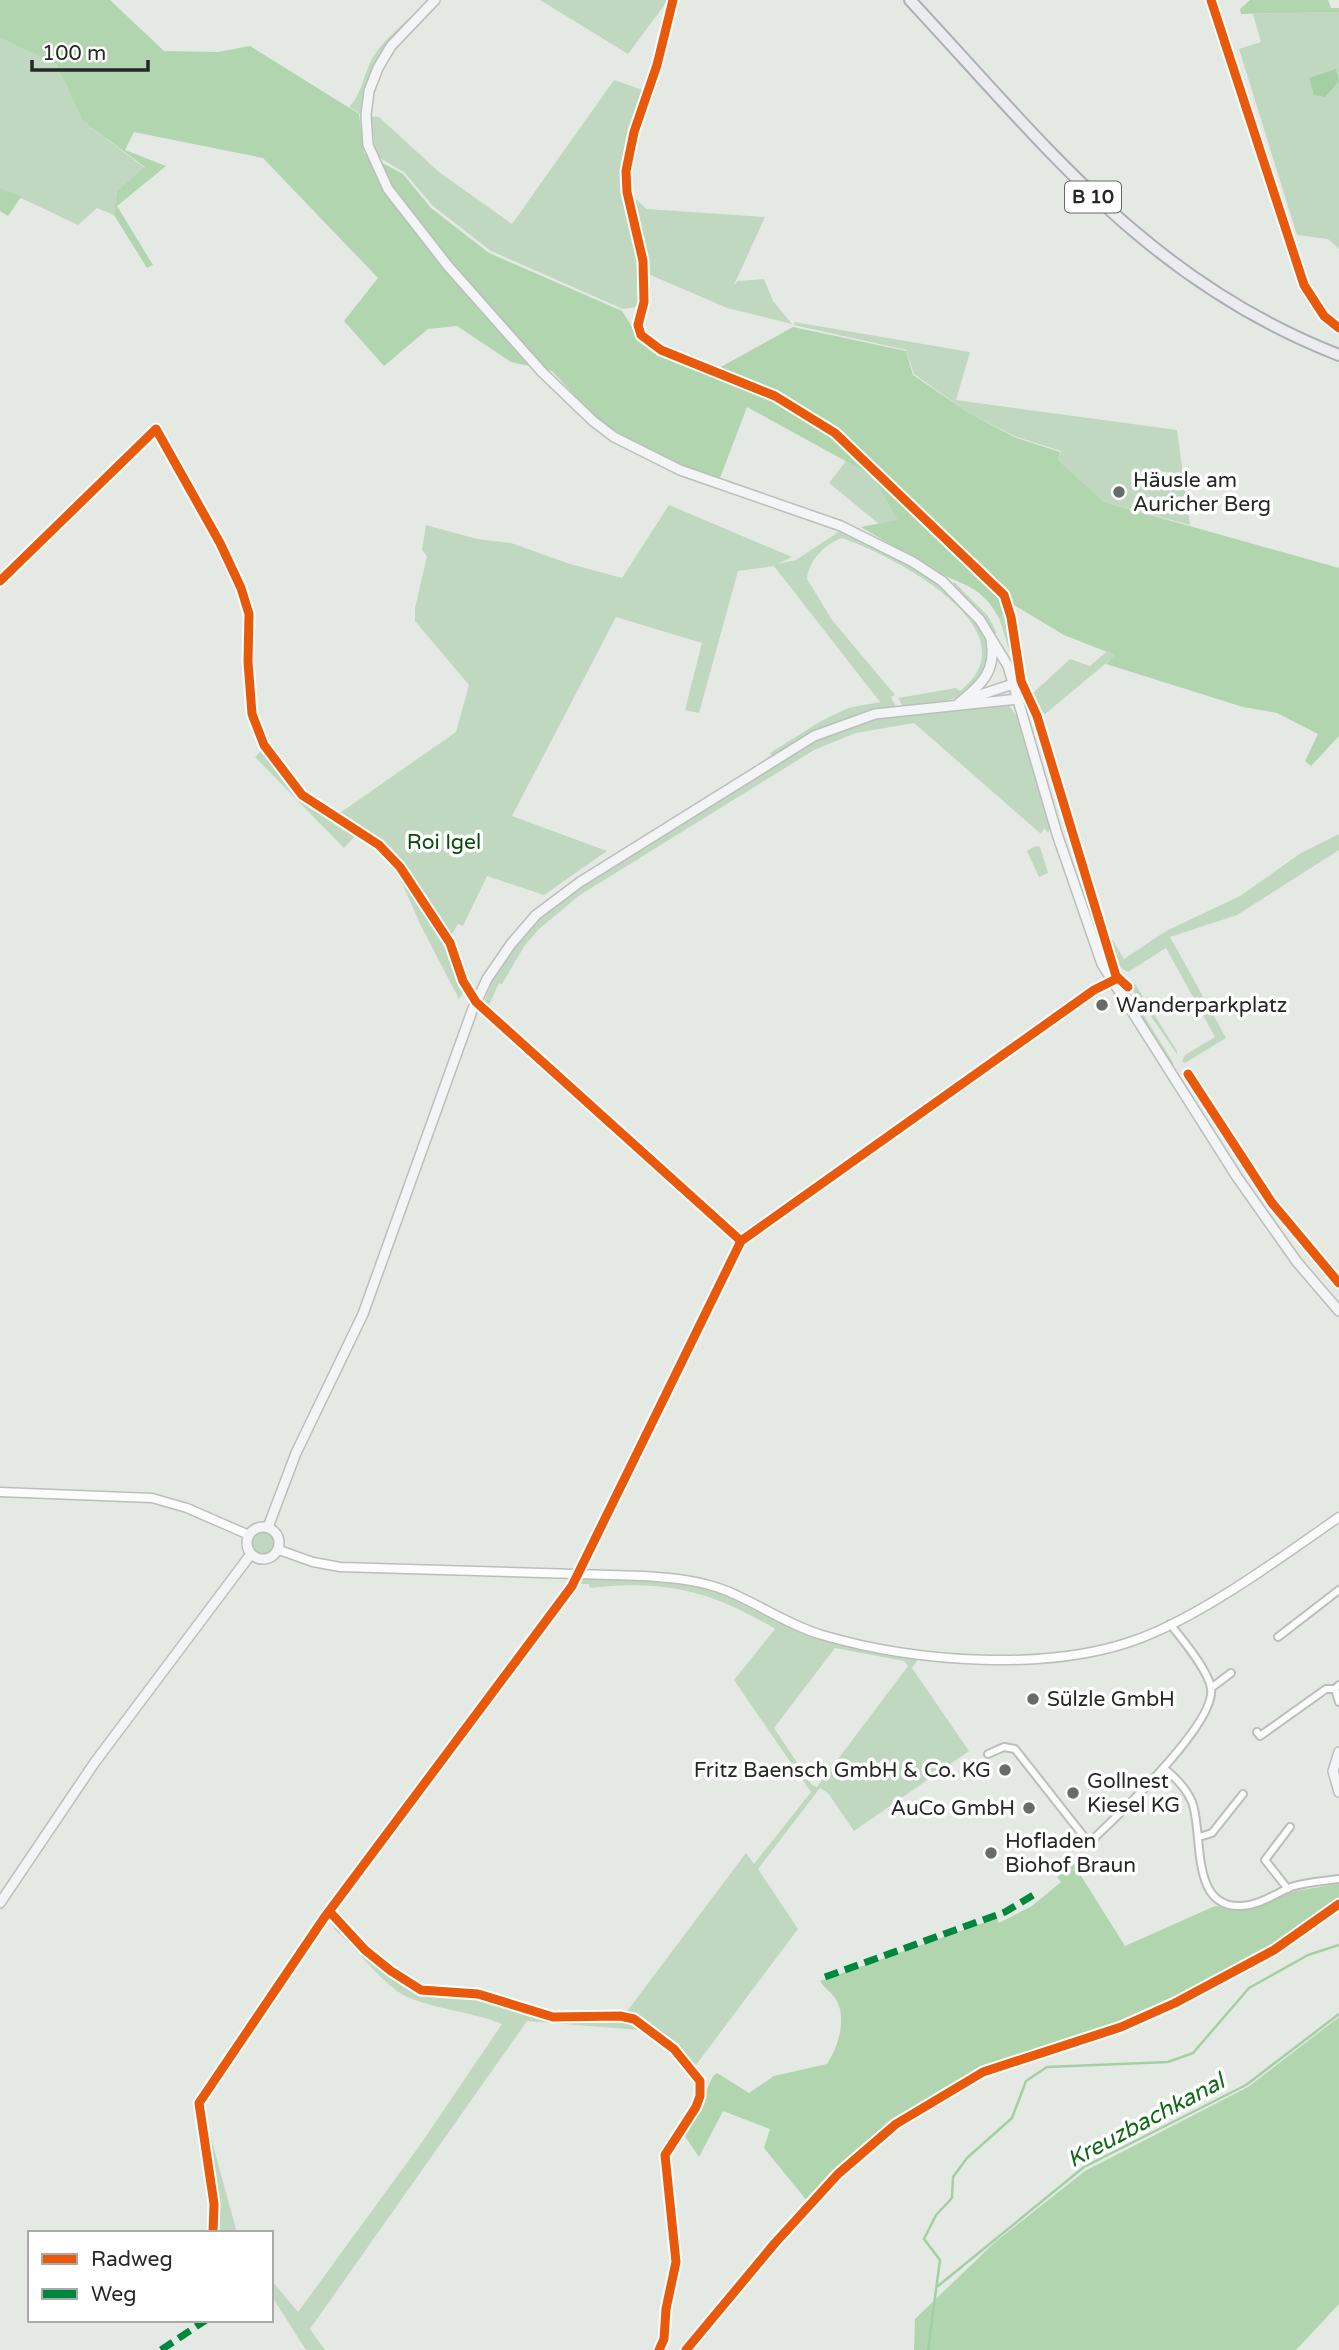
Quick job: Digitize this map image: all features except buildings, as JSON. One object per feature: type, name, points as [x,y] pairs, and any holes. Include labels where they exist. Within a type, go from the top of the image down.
[{"type":"main road","points":[[435,0],[396,40],[382,60],[369,91],[366,124],[371,153],[381,178],[448,266],[542,372],[593,421],[614,437],[680,470],[841,526],[913,562],[942,581],[988,631],[1013,684],[1088,931],[1107,973],[1237,1177],[1321,1294],[1339,1311]]},
{"type":"main road","name":"B 10","points":[[910,0],[1083,186],[1144,243],[1240,309],[1339,355]]},
{"type":"main road","points":[[960,703],[981,685],[989,671],[993,654],[988,631]]},
{"type":"main road","points":[[960,703],[1013,684]]},
{"type":"main road","points":[[268,1527],[296,1454],[363,1314],[472,1011],[487,979],[511,944],[556,899],[814,736],[876,714],[960,703],[1018,699]]},
{"type":"main road","points":[[259,1527],[268,1527],[278,1536],[279,1550],[268,1559],[259,1559],[251,1554],[247,1545],[249,1535],[259,1527]]},
{"type":"main road","points":[[0,1903],[95,1762],[251,1554]]},
{"type":"main road","points":[[1339,1752],[1333,1771],[1339,1792]]},
{"type":"street","points":[[0,1492],[152,1498],[187,1508],[249,1535]]},
{"type":"street","points":[[279,1550],[313,1562],[340,1567],[644,1576],[692,1581],[727,1591],[807,1630],[890,1651],[944,1657],[1061,1657],[1118,1646],[1170,1625],[1339,1517]]},
{"type":"street","points":[[1278,1637],[1339,1590]]},
{"type":"street","points":[[1170,1625],[1211,1688]]},
{"type":"street","points":[[988,1754],[1004,1747],[1015,1749],[1089,1843],[1165,1769],[1203,1713],[1211,1688],[1231,1673]]},
{"type":"street","points":[[1256,1732],[1260,1736],[1326,1689],[1337,1687],[1339,1702]]},
{"type":"street","points":[[1165,1769],[1187,1793],[1199,1837],[1204,1880],[1211,1894],[1224,1903],[1247,1906],[1288,1889],[1339,1879]]},
{"type":"street","points":[[1199,1837],[1212,1833],[1243,1794]]},
{"type":"street","points":[[1288,1889],[1265,1860],[1290,1827]]},
{"type":"green space","points":[[540,0],[668,0],[628,54]]},
{"type":"green space","points":[[1339,12],[1339,249],[1328,239],[1297,235],[1239,49],[1261,42],[1253,14]]},
{"type":"green space","points":[[411,16],[374,65],[367,81],[360,114],[349,107],[357,96],[373,57]]},
{"type":"green space","points":[[0,38],[56,64],[83,121],[145,168],[117,191],[114,215],[97,208],[78,225],[0,188]]},
{"type":"green space","points":[[614,80],[646,91],[627,151],[624,189],[647,209],[765,217],[734,285],[738,281],[764,279],[773,301],[792,324],[727,308],[639,270],[640,303],[637,307],[623,309],[491,251],[433,206],[404,172],[376,156],[371,116],[379,117],[439,172],[512,224]]},
{"type":"green space","points":[[794,322],[970,352],[956,400],[1177,430],[1183,474],[1136,468],[1183,476],[1190,525],[1104,502],[1058,460],[1061,451],[1014,436],[969,413],[914,374],[906,350],[794,325]]},
{"type":"green space","points":[[846,461],[873,476],[897,520],[879,524],[829,483]]},
{"type":"green space","name":"Roi Igel","points":[[669,505],[792,557],[777,564],[796,560],[840,531],[883,552],[938,584],[962,603],[980,624],[988,646],[985,668],[970,689],[961,695],[940,702],[903,706],[898,698],[956,688],[960,691],[979,668],[981,644],[970,620],[949,598],[892,561],[842,538],[819,554],[811,565],[807,579],[832,620],[895,695],[891,697],[896,707],[863,714],[832,726],[773,757],[770,753],[821,721],[848,708],[880,702],[774,566],[738,571],[699,713],[685,710],[702,643],[616,617],[512,816],[607,851],[544,895],[487,876],[463,926],[458,924],[449,939],[394,856],[371,835],[337,815],[456,732],[469,685],[415,621],[415,608],[427,556],[422,550],[426,525],[477,539],[511,543],[570,564],[622,578]]},
{"type":"green space","points":[[954,582],[988,616],[997,633],[993,633],[952,584]]},
{"type":"green space","points":[[1008,611],[1015,655],[1011,656],[999,618]]},
{"type":"green space","points":[[1106,652],[1116,655],[1045,714],[1038,712],[1031,695],[1070,659],[1090,666]]},
{"type":"green space","points":[[1008,704],[1019,720],[1051,826],[1048,833],[1044,828],[1041,834],[914,723],[856,733],[814,750],[580,895],[539,929],[525,945],[502,984],[499,983],[489,1005],[483,1004],[496,972],[515,943],[558,902],[813,741],[836,731],[884,717]]},
{"type":"green space","points":[[263,749],[303,796],[354,830],[356,835],[344,848],[255,757]]},
{"type":"green space","points":[[1339,834],[1339,850],[1237,915],[1170,937],[1226,1038],[1185,1063],[1182,1061],[1185,1055],[1215,1037],[1166,948],[1128,972],[1114,960],[1102,929],[1105,928],[1124,959],[1166,931],[1240,896],[1301,853]]},
{"type":"green space","points":[[1035,846],[1040,847],[1048,873],[1039,877],[1027,851]]},
{"type":"green space","points":[[394,864],[449,949],[464,991],[459,999],[420,924]]},
{"type":"green space","points":[[1120,984],[1127,988],[1174,1064],[1172,1065]]},
{"type":"green space","points":[[1135,984],[1177,1051],[1177,1054],[1132,989]]},
{"type":"green space","points":[[264,1529],[274,1533],[278,1543],[274,1553],[264,1557],[254,1553],[250,1543],[254,1533]]},
{"type":"green space","points":[[579,1579],[660,1579],[717,1589],[791,1626],[919,1658],[912,1668],[969,1751],[854,1831],[828,1793],[820,1788],[758,1869],[798,1929],[693,2069],[654,2029],[625,2014],[746,1853],[754,1864],[811,1792],[734,1680],[775,1629],[730,1605],[687,1591],[641,1585],[590,1588],[589,1584],[580,1584]],"holes":[[[835,1648],[904,1661],[908,1666],[817,1787],[812,1785],[774,1728]]]},
{"type":"green space","points":[[333,1919],[399,1978],[422,1990],[459,1992],[553,2020],[615,2018],[633,2020],[645,2027],[639,2030],[527,2021],[310,2329],[325,2350],[306,2350],[273,2298],[273,2282],[298,2312],[420,2145],[502,2024],[407,1997],[381,1977],[334,1929]]},
{"type":"green space","points":[[208,2127],[236,2231],[216,2231],[216,2198],[203,2128]]},
{"type":"shaded area","points":[[0,0],[110,0],[164,51],[218,52],[250,46],[359,114],[364,153],[403,174],[431,208],[489,253],[622,311],[643,344],[708,374],[793,327],[906,351],[913,375],[969,413],[1014,437],[1060,452],[1058,460],[1104,502],[1339,568],[1339,736],[1311,766],[1305,761],[1318,734],[1277,713],[1243,707],[1106,664],[1115,655],[1064,635],[1014,605],[999,618],[986,599],[972,588],[926,566],[861,527],[897,520],[873,476],[747,407],[720,478],[685,469],[618,433],[596,418],[552,371],[511,362],[457,326],[428,329],[384,366],[344,321],[378,278],[263,158],[134,132],[125,150],[166,166],[117,206],[153,265],[147,268],[114,215],[117,191],[145,167],[83,121],[56,64],[0,38]]},
{"type":"shaded area","points":[[1250,0],[1328,0],[1331,8],[1339,8],[1339,12],[1241,14],[1240,9]]},
{"type":"shaded area","points":[[1336,69],[1339,81],[1325,97],[1314,95],[1309,78]]},
{"type":"shaded area","points":[[0,188],[21,197],[8,216],[0,211]]},
{"type":"shaded area","points":[[1073,1863],[1125,1946],[1215,1906],[1248,1910],[1295,1891],[1339,1884],[1339,1902],[1273,1948],[1174,2001],[1121,2025],[1061,2042],[965,2079],[895,2123],[808,2202],[764,2148],[770,2129],[723,2111],[699,2157],[682,2132],[695,2115],[713,2076],[717,2073],[749,2093],[774,2076],[827,2064],[838,2041],[841,2014],[835,1998],[820,1981],[997,1918],[999,1923],[1032,1906],[1061,1882],[1057,1877]]},
{"type":"shaded area","points":[[1339,2017],[1339,2304],[1296,2350],[914,2350],[915,2319],[994,2243],[1085,2171],[1248,2087]]},
{"type":"waterway","points":[[928,2350],[940,2260],[924,2239],[936,2215],[952,2198],[953,2177],[967,2158],[1012,2118],[1026,2081],[1047,2067],[1168,2062],[1193,2053],[1249,1988],[1308,1955],[1339,1945]]},
{"type":"waterway","name":"Kreuzbachkanal","points":[[938,2286],[1084,2167],[1246,2085],[1339,2014]]},
{"type":"marked path","points":[[825,1977],[1005,1912],[1035,1894]]},
{"type":"marked path","points":[[161,2350],[203,2322]]},
{"type":"cycle path","points":[[673,0],[657,65],[634,132],[626,171],[627,192],[643,261],[644,302],[638,325],[641,335],[661,350],[775,396],[835,433],[1004,595],[1011,617],[1021,681],[1037,716],[1116,976],[1128,987]]},
{"type":"cycle path","points":[[1211,0],[1304,285],[1324,316],[1339,328]]},
{"type":"cycle path","points":[[0,581],[156,429],[220,543],[241,588],[249,614],[248,662],[252,714],[264,745],[302,795],[379,845],[400,867],[450,943],[463,981],[476,1002],[741,1241]]},
{"type":"cycle path","points":[[213,2231],[214,2204],[199,2103],[324,1918],[572,1586],[741,1241],[1094,990],[1118,978]]},
{"type":"cycle path","points":[[1188,1074],[1272,1203],[1339,1283]]},
{"type":"cycle path","points":[[686,2350],[775,2243],[838,2174],[896,2124],[983,2072],[1121,2027],[1175,2003],[1274,1950],[1339,1904]]},
{"type":"cycle path","points":[[330,1912],[365,1950],[421,1990],[478,1994],[553,2017],[620,2016],[634,2019],[674,2049],[700,2081],[700,2096],[696,2107],[665,2155],[676,2262],[666,2309],[664,2339],[659,2350]]},
{"type":"place","name":"Häusle am Auricher Berg","points":[[1119,492]]},
{"type":"place","name":"Wanderparkplatz","points":[[1102,1005]]},
{"type":"place","name":"Sülzle GmbH","points":[[1033,1699]]},
{"type":"place","name":"Fritz Baensch GmbH & Co. KG","points":[[1005,1770]]},
{"type":"place","name":"Gollnest Kiesel KG","points":[[1073,1793]]},
{"type":"place","name":"AuCo GmbH","points":[[1029,1808]]},
{"type":"place","name":"Hofladen Biohof Braun","points":[[991,1853]]}]
